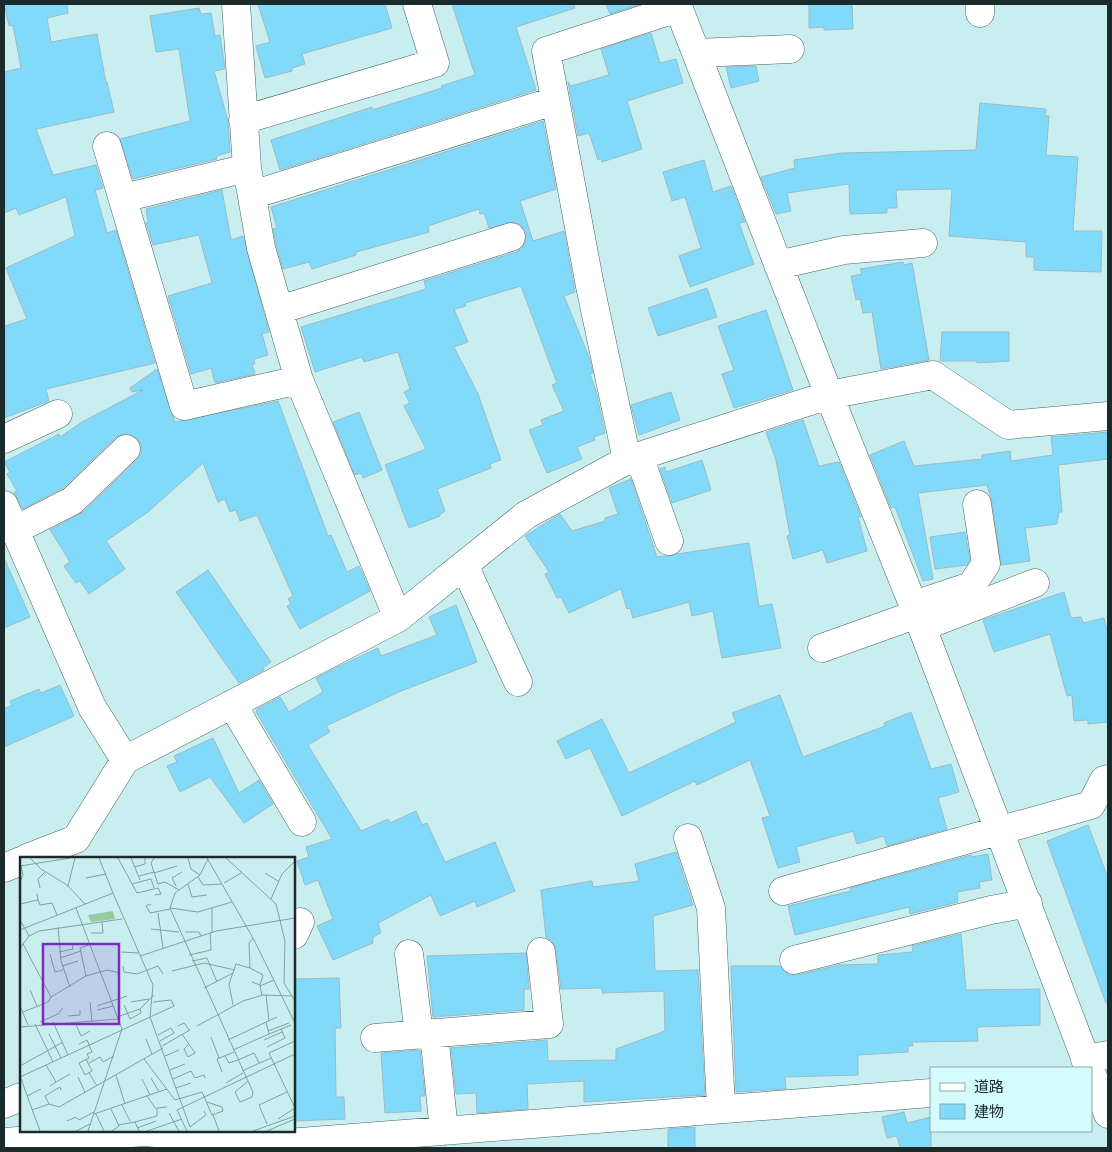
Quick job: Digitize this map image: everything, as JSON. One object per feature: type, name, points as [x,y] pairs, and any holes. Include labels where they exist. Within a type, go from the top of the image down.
[{"type":"street","points":[[236,4],[247,168],[261,248],[299,380],[398,618]]},
{"type":"street","points":[[243,120],[436,63],[417,4]]},
{"type":"street","points":[[669,541],[633,458],[554,101],[546,51],[678,6],[829,396],[918,615],[1092,1067]]},
{"type":"street","points":[[697,53],[790,49]]},
{"type":"street","points":[[252,195],[554,101]]},
{"type":"street","points":[[107,146],[184,406],[299,380]]},
{"type":"street","points":[[123,198],[247,168]]},
{"type":"street","points":[[278,310],[512,237]]},
{"type":"street","points":[[778,265],[844,250],[923,242]]},
{"type":"street","points":[[30,857],[76,839],[124,760],[398,618],[526,515],[633,458],[829,396],[933,375],[1008,425],[1108,416]]},
{"type":"street","points":[[4,439],[58,414]]},
{"type":"street","points":[[15,530],[72,501],[126,449]]},
{"type":"street","points":[[918,615],[971,586],[986,564],[977,504]]},
{"type":"street","points":[[4,505],[92,707],[124,760]]},
{"type":"street","points":[[464,565],[518,682]]},
{"type":"street","points":[[822,648],[918,615],[1035,583]]},
{"type":"street","points":[[232,704],[302,822]]},
{"type":"street","points":[[783,891],[1001,832],[1091,805],[1104,780],[1108,779]]},
{"type":"street","points":[[688,838],[710,908],[721,1108]]},
{"type":"street","points":[[4,868],[20,861]]},
{"type":"street","points":[[794,960],[991,910],[1028,903]]},
{"type":"street","points":[[375,1038],[559,1023],[541,952]]},
{"type":"street","points":[[409,954],[444,1131]]},
{"type":"street","points":[[1093,1070],[1108,1114]]},
{"type":"street","points":[[4,1142],[149,1140],[274,1144],[385,1142],[444,1131],[478,1139],[721,1108],[930,1093]]},
{"type":"street","points":[[4,1104],[20,1097]]},
{"type":"building","points":[[4,4],[67,4],[68,13],[47,18],[51,42],[97,34],[106,83],[114,112],[36,129],[53,175],[96,165],[103,188],[95,190],[107,233],[116,230],[155,363],[46,389],[49,401],[4,418],[4,326],[27,319],[6,268],[75,236],[66,197],[19,215],[16,208],[4,213],[4,72],[21,68],[13,25],[9,26]]},
{"type":"building","points":[[258,4],[385,4],[392,28],[302,54],[305,64],[292,68],[292,71],[265,78],[256,46],[270,42]]},
{"type":"building","points":[[452,4],[574,4],[575,8],[516,27],[536,90],[280,170],[271,140],[372,107],[372,110],[442,88],[441,86],[475,75]]},
{"type":"building","points":[[606,4],[641,4],[610,14]]},
{"type":"building","points":[[809,4],[852,4],[853,29],[824,30],[824,27],[809,28]]},
{"type":"building","points":[[199,8],[201,14],[211,13],[215,36],[220,35],[225,69],[214,71],[228,121],[230,152],[216,156],[217,159],[133,179],[120,139],[190,121],[179,49],[156,52],[150,16]]},
{"type":"building","points":[[651,33],[660,63],[676,59],[683,83],[627,101],[642,149],[602,162],[601,159],[598,160],[589,133],[578,136],[568,82],[571,86],[609,75],[601,49]]},
{"type":"building","points":[[756,66],[759,81],[731,88],[726,67]]},
{"type":"building","points":[[980,103],[1046,109],[1045,116],[1049,116],[1046,155],[1078,157],[1073,231],[1102,231],[1101,272],[1034,270],[1034,257],[1026,257],[1026,242],[949,236],[952,189],[896,190],[897,208],[887,208],[887,213],[850,214],[849,184],[787,193],[791,211],[776,214],[761,177],[795,168],[794,160],[842,153],[976,150]]},
{"type":"building","points":[[543,121],[556,189],[520,201],[533,241],[564,231],[575,292],[564,296],[589,357],[593,373],[590,374],[596,391],[605,433],[594,437],[595,440],[577,447],[582,459],[547,473],[529,430],[543,425],[541,420],[564,411],[552,385],[557,383],[521,286],[465,303],[466,306],[454,309],[468,342],[454,347],[478,394],[501,460],[490,464],[491,468],[437,489],[445,511],[440,516],[409,528],[385,465],[426,449],[404,406],[410,403],[404,392],[410,389],[398,352],[364,362],[362,357],[315,372],[301,327],[426,289],[424,281],[516,252],[522,248],[526,241],[526,232],[521,225],[514,222],[489,228],[484,213],[480,214],[479,209],[428,226],[429,232],[356,252],[356,255],[312,269],[309,262],[283,269],[273,229],[277,228],[271,207]]},
{"type":"building","points":[[704,160],[713,192],[731,186],[745,222],[739,223],[754,264],[690,287],[679,256],[701,248],[685,197],[672,201],[663,172]]},
{"type":"building","points":[[222,190],[231,240],[243,236],[269,332],[262,334],[268,355],[254,359],[255,364],[252,364],[255,374],[215,383],[211,368],[191,374],[168,296],[212,283],[199,235],[153,245],[146,223],[148,222],[146,209]]},
{"type":"building","points":[[903,262],[904,265],[912,263],[929,360],[881,369],[872,312],[863,313],[860,299],[856,300],[851,276],[862,274],[860,269]]},
{"type":"building","points":[[707,288],[717,317],[658,336],[648,308]]},
{"type":"building","points":[[766,310],[793,390],[734,408],[722,374],[734,370],[718,326]]},
{"type":"building","points":[[942,332],[1009,332],[1009,361],[977,363],[977,361],[940,361]]},
{"type":"building","points":[[157,369],[175,422],[278,401],[328,536],[331,535],[347,572],[359,566],[370,591],[300,629],[287,606],[291,604],[288,599],[293,596],[257,515],[240,521],[236,510],[230,512],[225,499],[218,502],[203,463],[148,512],[106,541],[125,569],[89,594],[80,581],[76,583],[64,566],[70,562],[50,530],[83,512],[137,460],[141,453],[138,439],[130,434],[116,437],[63,488],[23,509],[14,492],[17,491],[7,474],[10,472],[4,462],[59,434],[60,437],[82,422],[143,390],[132,392],[130,388]]},
{"type":"building","points":[[671,392],[680,420],[639,435],[631,405]]},
{"type":"building","points":[[359,412],[382,470],[363,478],[361,473],[355,475],[333,422]]},
{"type":"building","points":[[803,420],[819,466],[839,462],[861,517],[858,517],[867,551],[827,563],[823,550],[793,559],[787,536],[790,535],[776,460],[766,432]]},
{"type":"building","points":[[1108,432],[1108,459],[1058,465],[1062,512],[1059,512],[1057,524],[1025,528],[1030,561],[1001,565],[992,502],[987,485],[918,493],[933,579],[923,581],[895,507],[891,508],[870,455],[904,441],[914,466],[982,459],[982,455],[1010,451],[1011,461],[1053,455],[1051,437]]},
{"type":"building","points":[[702,460],[711,490],[672,503],[660,469],[665,467],[666,472]]},
{"type":"building","points":[[631,479],[657,557],[749,543],[759,606],[772,604],[781,648],[722,658],[713,611],[692,616],[689,602],[633,618],[630,608],[627,609],[621,589],[569,613],[561,597],[557,598],[545,574],[549,572],[525,536],[560,514],[572,531],[605,521],[605,518],[618,514],[609,488]]},
{"type":"building","points":[[965,532],[970,560],[967,565],[935,569],[930,537]]},
{"type":"building","points":[[4,558],[30,617],[4,628]]},
{"type":"building","points":[[208,570],[271,662],[263,668],[264,670],[239,683],[176,592]]},
{"type":"building","points":[[1064,592],[1071,618],[1081,617],[1083,623],[1104,618],[1108,634],[1108,722],[1088,724],[1088,720],[1074,721],[1072,695],[1067,696],[1050,634],[994,652],[990,641],[983,620]]},
{"type":"building","points":[[456,605],[477,662],[401,691],[326,726],[330,732],[308,745],[361,831],[388,819],[390,823],[416,811],[422,825],[427,823],[445,862],[495,842],[515,891],[477,907],[475,901],[440,916],[431,895],[378,923],[381,933],[373,937],[373,943],[333,960],[317,926],[333,919],[318,880],[305,885],[297,861],[309,857],[306,847],[332,839],[256,712],[257,709],[280,697],[289,712],[323,692],[316,678],[378,648],[381,656],[437,635],[429,617]]},
{"type":"building","points":[[60,685],[74,716],[4,747],[4,709],[12,705],[10,701],[39,689],[41,693]]},
{"type":"building","points":[[780,695],[803,757],[885,726],[884,723],[911,712],[931,769],[951,764],[959,792],[938,798],[947,829],[887,846],[884,836],[857,844],[853,831],[796,847],[800,862],[778,868],[762,818],[770,816],[750,760],[697,785],[695,781],[622,816],[590,748],[566,759],[557,741],[602,719],[629,773],[736,722],[732,713]]},
{"type":"building","points":[[213,738],[239,793],[259,780],[273,804],[244,823],[210,777],[180,792],[167,766],[177,762],[174,756]]},
{"type":"building","points":[[1088,825],[1108,878],[1108,1003],[1106,1003],[1047,841]]},
{"type":"building","points":[[676,852],[693,905],[653,916],[655,971],[698,970],[705,1095],[584,1102],[584,1081],[527,1084],[528,1109],[477,1113],[476,1093],[456,1094],[451,1048],[547,1040],[548,1061],[616,1060],[616,1049],[665,1031],[664,991],[602,993],[602,988],[561,989],[556,950],[553,942],[546,937],[541,890],[592,881],[593,887],[639,881],[635,864]]},
{"type":"building","points":[[988,854],[992,880],[979,882],[980,888],[957,892],[958,902],[910,914],[909,907],[795,935],[788,906],[851,891],[850,888],[971,855],[972,857]]},
{"type":"building","points":[[961,934],[966,990],[1040,989],[1040,1025],[977,1027],[978,1041],[912,1042],[913,1046],[908,1046],[908,1052],[858,1055],[858,1075],[785,1077],[786,1089],[736,1092],[731,966],[780,966],[789,975],[797,975],[839,965],[878,964],[878,955],[913,952],[912,946]]},
{"type":"building","points":[[526,953],[529,989],[524,989],[524,1010],[433,1017],[427,956]]},
{"type":"building","points":[[339,978],[341,1028],[335,1028],[336,1097],[344,1097],[345,1119],[295,1121],[295,979]]},
{"type":"building","points":[[420,1050],[425,1096],[420,1096],[421,1111],[385,1113],[381,1053]]},
{"type":"building","points":[[904,1112],[907,1123],[930,1117],[931,1148],[900,1148],[897,1136],[887,1138],[882,1117]]},
{"type":"building","points":[[695,1127],[695,1148],[668,1148],[668,1129]]}]
